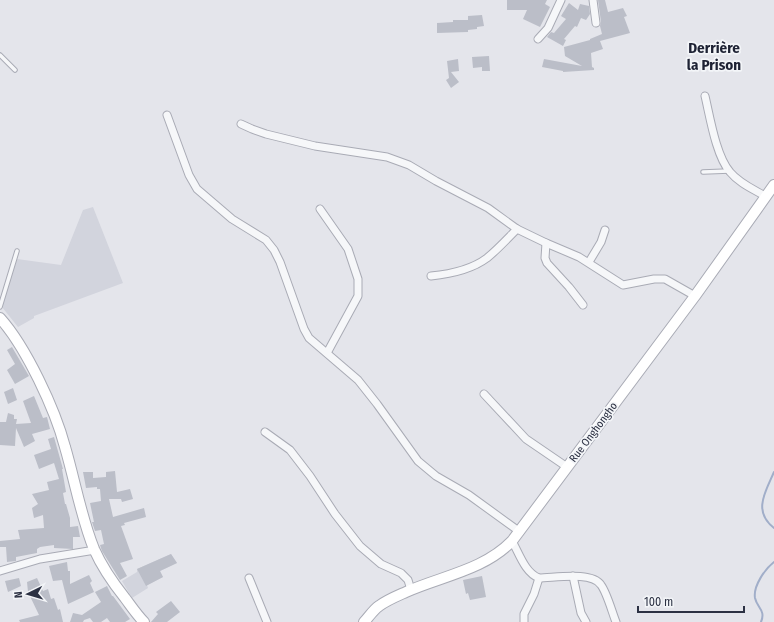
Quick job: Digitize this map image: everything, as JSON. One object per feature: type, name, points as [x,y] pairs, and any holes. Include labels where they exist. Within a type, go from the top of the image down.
[{"type":"main road","name":"Rue Onghongho","points":[[365,622],[378,606],[388,600],[481,564],[497,555],[512,541],[695,296],[774,185]]},
{"type":"main road","points":[[0,318],[21,348],[42,387],[53,412],[65,447],[95,550],[114,584],[142,621]]},
{"type":"street","points":[[538,39],[548,28],[561,0]]},
{"type":"street","points":[[593,0],[596,23]]},
{"type":"street","points":[[705,96],[717,145],[729,171],[743,183],[765,196]]},
{"type":"street","points":[[167,115],[190,175],[197,189],[232,219],[266,240],[274,250],[280,262],[304,329],[310,338],[358,380],[418,461],[436,476],[469,495],[520,532]]},
{"type":"street","points":[[241,124],[266,134],[315,146],[387,157],[409,165],[488,208],[518,229],[590,262],[623,285],[654,279],[665,279],[695,296]]},
{"type":"street","points":[[320,209],[348,249],[358,279],[358,296],[327,353]]},
{"type":"street","points":[[431,276],[449,274],[467,269],[487,258],[518,229]]},
{"type":"street","points":[[590,262],[606,230]]},
{"type":"street","points":[[546,243],[545,258],[547,263],[562,278],[583,305]]},
{"type":"street","points":[[484,394],[526,439],[567,467]]},
{"type":"street","points":[[265,432],[290,450],[310,476],[335,514],[360,546],[381,564],[401,573],[408,580],[411,590]]},
{"type":"street","points":[[512,541],[530,573],[538,578],[573,576],[592,577],[601,584],[616,622]]},
{"type":"street","points":[[0,571],[40,559],[95,550]]},
{"type":"street","points":[[573,576],[581,613],[586,622]]},
{"type":"street","points":[[249,578],[267,622]]},
{"type":"street","points":[[524,622],[524,614],[534,594],[538,578]]},
{"type":"lane","points":[[0,55],[15,70]]},
{"type":"lane","points":[[703,172],[729,171]]},
{"type":"lane","points":[[0,307],[17,251]]},
{"type":"shaded area","points":[[93,207],[123,283],[34,316],[34,318],[18,327],[2,307],[17,259],[61,265],[83,210]]},
{"type":"shaded area","points":[[171,554],[177,563],[160,571],[163,577],[147,585],[148,588],[132,598],[122,581],[137,572],[137,569]]},
{"type":"building","points":[[507,0],[547,0],[545,4],[550,7],[540,27],[523,19],[527,10],[507,10]]},
{"type":"building","points":[[598,0],[605,0],[608,12],[623,8],[627,16],[624,17],[630,33],[600,41],[603,49],[591,53],[592,67],[594,70],[563,72],[542,67],[544,59],[582,66],[565,56],[564,47],[590,40],[602,34]]},
{"type":"building","points":[[569,3],[578,10],[580,4],[589,6],[590,14],[586,20],[581,18],[577,27],[575,26],[564,39],[566,40],[563,46],[547,37],[551,32],[554,33],[566,19],[561,16]]},
{"type":"building","points":[[482,15],[484,26],[477,27],[477,29],[468,30],[468,32],[437,33],[437,23],[453,22],[453,20],[468,20],[468,16]]},
{"type":"building","points":[[489,56],[490,71],[482,71],[482,67],[473,68],[472,57]]},
{"type":"building","points":[[458,59],[459,71],[451,72],[459,82],[451,88],[446,80],[449,78],[447,61]]},
{"type":"building","points":[[12,347],[29,376],[15,384],[7,370],[15,364],[7,350]]},
{"type":"building","points":[[13,388],[17,400],[8,404],[4,392]]},
{"type":"building","points":[[34,396],[43,418],[47,417],[50,429],[32,434],[35,441],[24,447],[16,428],[15,446],[0,445],[0,422],[6,422],[8,413],[14,415],[14,419],[17,419],[16,424],[31,423],[23,401]]},
{"type":"building","points":[[54,437],[63,469],[66,492],[63,493],[70,518],[70,527],[78,526],[80,537],[73,537],[73,549],[54,548],[54,545],[40,547],[37,549],[37,553],[16,557],[16,561],[7,562],[6,547],[0,547],[0,541],[20,539],[18,530],[44,528],[43,515],[34,518],[32,508],[38,504],[32,494],[49,490],[47,482],[59,479],[54,463],[39,469],[34,455],[51,449],[48,439]]},
{"type":"building","points":[[115,471],[117,492],[130,489],[133,499],[122,502],[121,499],[109,499],[113,517],[144,508],[146,517],[124,523],[125,525],[121,526],[133,559],[120,563],[127,576],[120,580],[102,551],[100,545],[104,544],[101,530],[95,531],[92,522],[94,522],[90,503],[101,501],[100,489],[97,489],[97,487],[86,488],[83,472],[93,472],[93,478],[106,477],[106,472]]},
{"type":"building","points":[[171,554],[177,563],[160,571],[163,577],[146,586],[137,569]]},
{"type":"building","points":[[67,562],[68,571],[70,571],[70,584],[89,575],[92,581],[90,583],[94,592],[68,604],[62,580],[53,581],[49,566]]},
{"type":"building","points":[[482,576],[486,597],[470,600],[468,593],[466,594],[463,580]]},
{"type":"building","points":[[19,578],[21,586],[8,592],[5,581]]},
{"type":"building","points":[[37,578],[43,591],[48,589],[51,599],[54,598],[58,610],[60,609],[63,622],[20,622],[19,620],[39,615],[28,592],[27,582]]},
{"type":"building","points":[[107,586],[112,596],[130,619],[125,622],[110,622],[107,618],[101,622],[93,622],[90,618],[84,620],[83,622],[70,622],[73,613],[82,615],[101,602],[95,592]]},
{"type":"building","points":[[171,601],[180,612],[167,622],[151,622],[158,614],[156,612]]},
{"type":"waterway","points":[[774,472],[765,494],[762,508],[767,521],[774,528]]},
{"type":"waterway","points":[[761,622],[762,612],[755,598],[756,588],[764,573],[774,562]]},
{"type":"district","name":"Derrière la Prison","points":[[714,56]]}]
